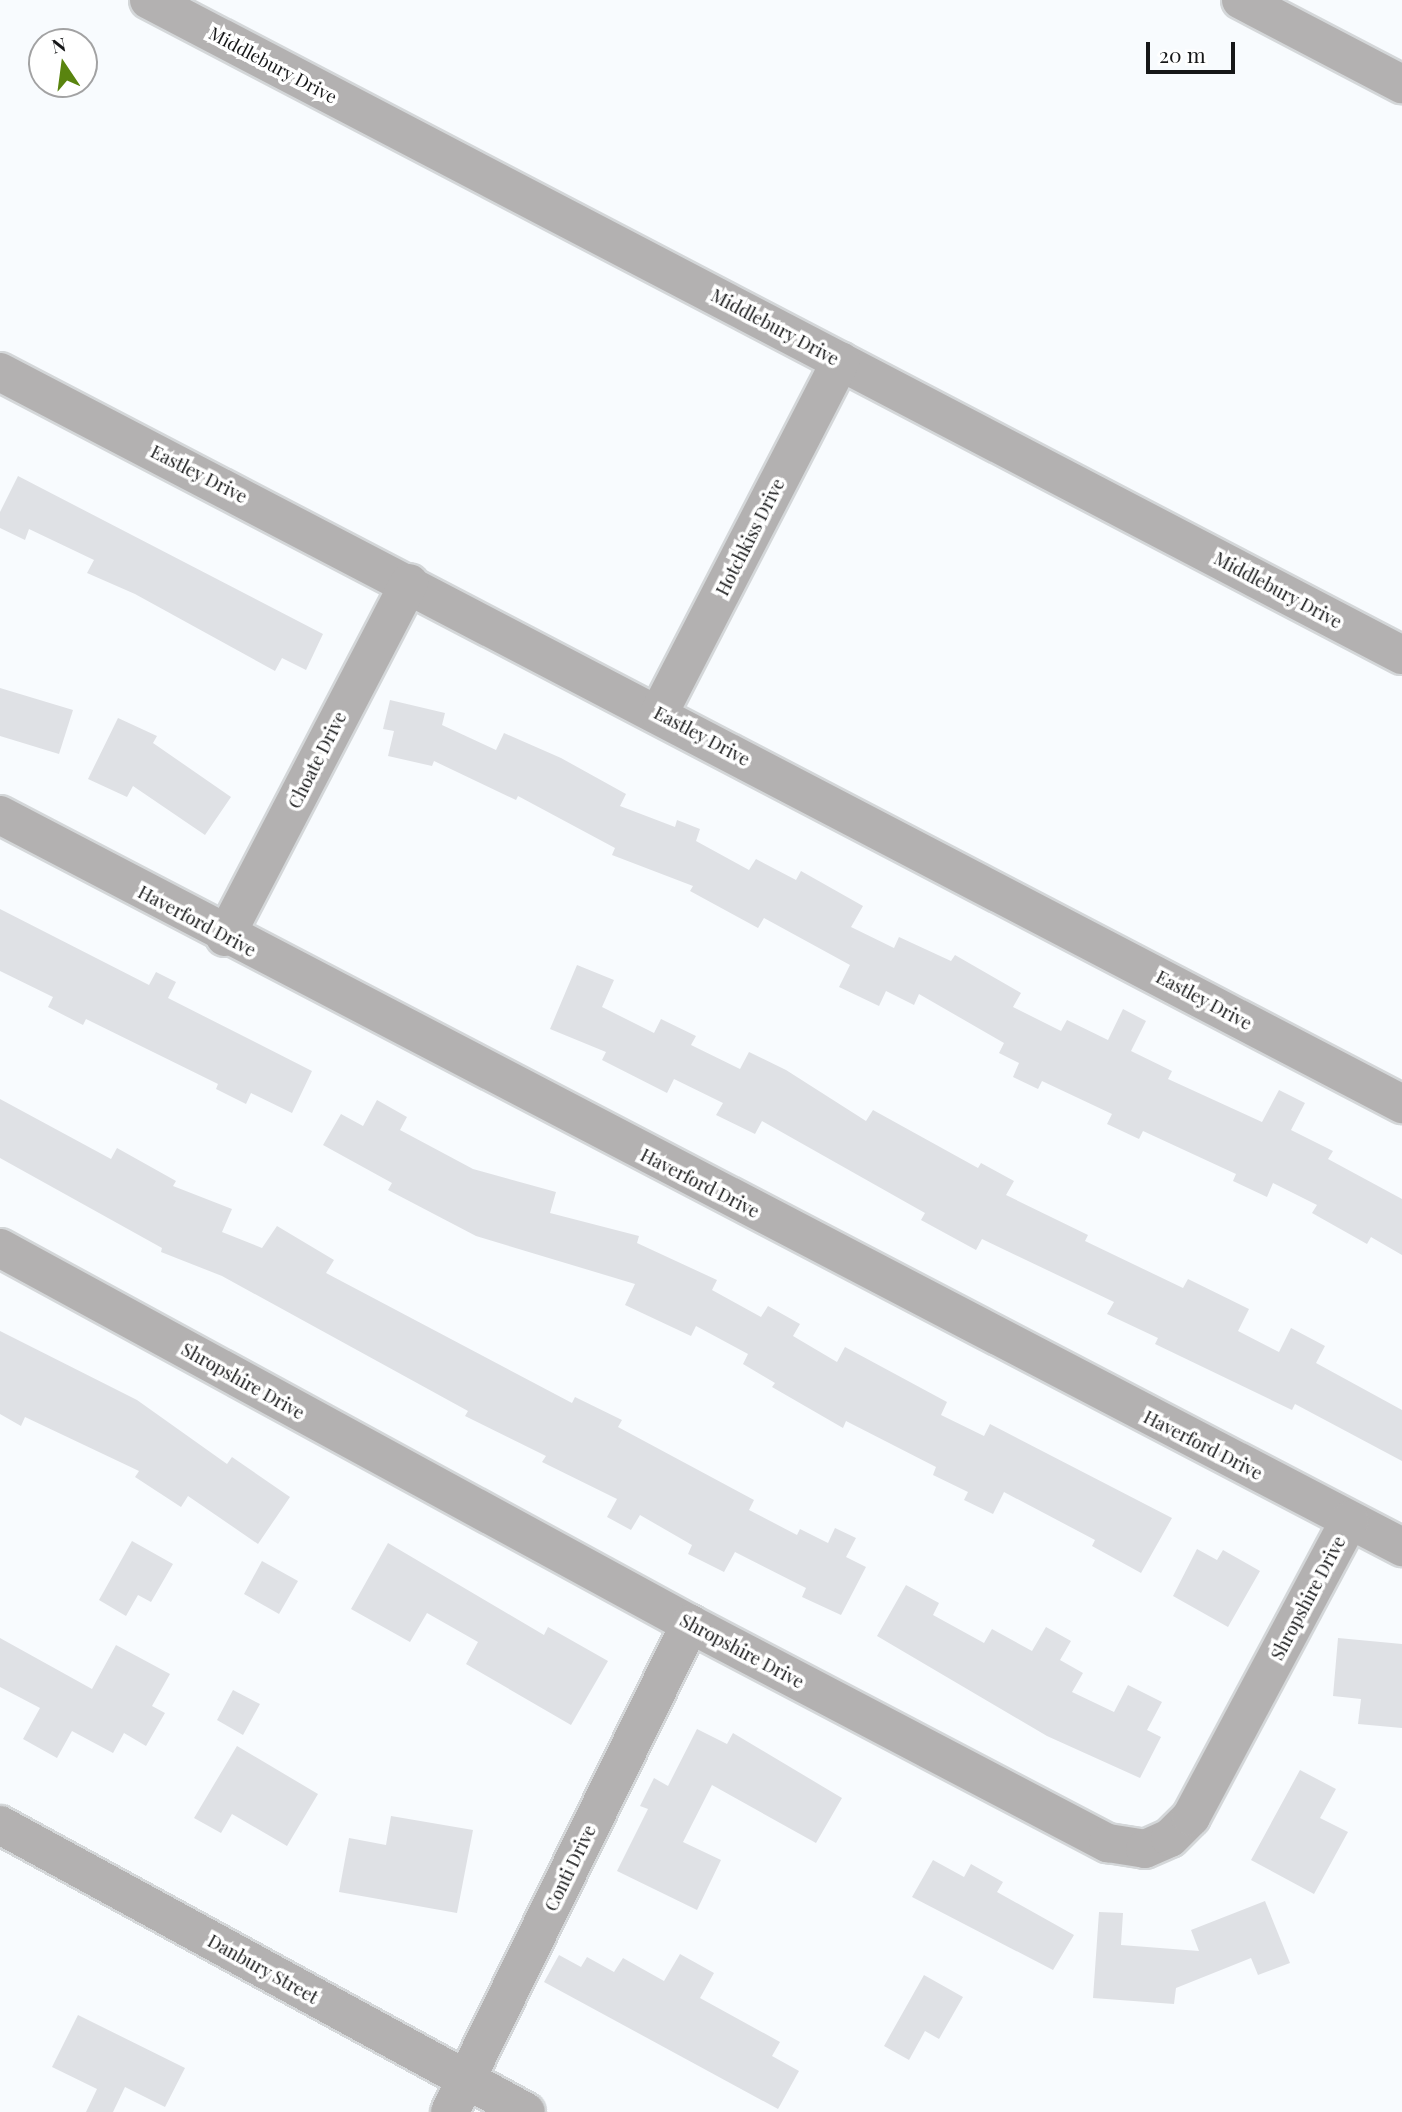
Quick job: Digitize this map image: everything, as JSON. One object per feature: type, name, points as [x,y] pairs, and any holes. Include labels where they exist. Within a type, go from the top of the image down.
[{"type":"street","name":"Middlebury Drive","points":[[149,0],[1402,655]]},
{"type":"street","points":[[1241,0],[1402,84]]},
{"type":"street","name":"Hotchkiss Drive","points":[[659,713],[841,361]]},
{"type":"street","name":"Eastley Drive","points":[[0,372],[659,713],[1402,1104]]},
{"type":"street","name":"Choate Drive","points":[[225,937],[408,583]]},
{"type":"street","name":"Haverford Drive","points":[[0,815],[225,937],[1402,1547]]},
{"type":"street","name":"Shropshire Drive","points":[[0,1248],[690,1624],[1108,1843],[1145,1849],[1170,1838],[1191,1817],[1349,1521]]},
{"type":"street","name":"Conti Drive","points":[[458,2096],[690,1624]]},
{"type":"street","name":"Danbury Street","points":[[0,1825],[458,2096],[526,2112]]},
{"type":"building","points":[[18,476],[323,634],[306,670],[282,658],[275,671],[135,594],[87,573],[94,560],[29,529],[25,540],[0,528],[0,512]]},
{"type":"building","points":[[0,688],[73,710],[59,754],[0,736]]},
{"type":"building","points":[[390,700],[445,713],[442,725],[496,750],[504,733],[561,758],[626,794],[620,806],[675,827],[677,820],[700,829],[696,841],[749,870],[756,859],[796,880],[801,871],[863,906],[851,927],[894,948],[899,937],[951,961],[955,955],[1021,993],[1013,1007],[1061,1031],[1067,1020],[1108,1040],[1123,1009],[1146,1021],[1131,1051],[1172,1071],[1168,1079],[1262,1122],[1279,1090],[1305,1103],[1291,1130],[1333,1151],[1328,1159],[1402,1199],[1402,1255],[1371,1237],[1367,1244],[1312,1213],[1317,1205],[1273,1183],[1267,1197],[1233,1181],[1236,1174],[1143,1131],[1139,1139],[1107,1124],[1112,1114],[1042,1081],[1038,1089],[1013,1077],[1019,1063],[999,1053],[1004,1043],[919,994],[914,1005],[886,991],[879,1006],[839,987],[850,965],[764,918],[758,928],[690,891],[693,886],[612,855],[615,848],[518,796],[516,800],[434,761],[432,766],[388,756],[394,731],[383,729]]},
{"type":"building","points":[[118,718],[157,736],[153,743],[231,797],[205,835],[133,786],[127,797],[88,779]]},
{"type":"building","points":[[0,909],[149,985],[156,972],[176,982],[168,998],[312,1071],[292,1113],[251,1093],[246,1104],[216,1089],[218,1084],[86,1019],[83,1025],[48,1007],[53,997],[0,971]]},
{"type":"building","points":[[577,965],[614,980],[602,1007],[654,1033],[661,1019],[696,1036],[691,1045],[740,1069],[749,1052],[786,1070],[866,1121],[873,1110],[978,1168],[981,1163],[1014,1181],[1006,1195],[1088,1235],[1085,1241],[1183,1288],[1188,1279],[1249,1309],[1238,1331],[1279,1352],[1291,1328],[1325,1346],[1316,1363],[1402,1410],[1402,1461],[1295,1404],[1292,1410],[1155,1344],[1158,1338],[1107,1314],[1114,1302],[982,1239],[976,1250],[921,1220],[925,1213],[762,1121],[755,1134],[716,1115],[723,1103],[674,1079],[667,1093],[602,1060],[606,1052],[550,1029]]},
{"type":"building","points":[[0,1099],[111,1159],[117,1148],[176,1181],[173,1186],[232,1209],[222,1232],[262,1248],[277,1226],[334,1260],[326,1273],[572,1403],[575,1397],[622,1420],[618,1427],[754,1500],[749,1510],[797,1535],[800,1529],[828,1543],[835,1528],[856,1538],[846,1557],[866,1567],[841,1615],[802,1597],[806,1588],[735,1552],[724,1572],[688,1554],[692,1545],[640,1515],[631,1530],[607,1517],[617,1499],[542,1462],[546,1456],[465,1416],[468,1411],[222,1276],[161,1252],[162,1248],[0,1158]]},
{"type":"building","points":[[377,1100],[407,1117],[400,1130],[473,1169],[556,1192],[550,1213],[639,1236],[637,1243],[717,1280],[712,1290],[761,1317],[768,1306],[800,1324],[793,1336],[837,1362],[845,1347],[947,1402],[941,1415],[984,1436],[990,1424],[1172,1518],[1141,1573],[1092,1546],[1095,1540],[1004,1492],[993,1514],[964,1500],[968,1492],[933,1475],[936,1467],[846,1421],[843,1428],[772,1387],[775,1383],[743,1364],[748,1354],[696,1326],[691,1336],[625,1305],[635,1284],[476,1236],[388,1190],[392,1183],[323,1145],[341,1114],[363,1126]]},
{"type":"building","points":[[0,1331],[137,1400],[227,1464],[232,1457],[290,1497],[258,1544],[188,1496],[181,1507],[135,1477],[139,1471],[25,1417],[21,1426],[0,1414]]},
{"type":"building","points":[[132,1541],[173,1564],[151,1602],[138,1595],[126,1616],[99,1600]]},
{"type":"building","points":[[388,1543],[544,1635],[548,1627],[608,1661],[571,1725],[466,1664],[478,1642],[427,1613],[410,1642],[351,1609]]},
{"type":"building","points":[[1197,1549],[1217,1560],[1223,1550],[1260,1571],[1228,1627],[1173,1596]]},
{"type":"building","points":[[262,1561],[298,1581],[279,1614],[244,1594]]},
{"type":"building","points":[[906,1585],[939,1603],[933,1615],[984,1643],[992,1629],[1032,1651],[1046,1627],[1071,1641],[1060,1660],[1083,1673],[1072,1692],[1114,1712],[1128,1685],[1162,1702],[1147,1730],[1161,1737],[1140,1778],[1047,1736],[877,1636]]},
{"type":"building","points":[[0,1638],[92,1689],[116,1645],[170,1674],[152,1706],[165,1713],[146,1746],[124,1733],[113,1753],[72,1731],[57,1758],[23,1739],[40,1708],[0,1687]]},
{"type":"building","points":[[1338,1638],[1402,1644],[1402,1728],[1358,1724],[1361,1699],[1333,1696]]},
{"type":"building","points":[[233,1690],[260,1704],[243,1735],[217,1720]]},
{"type":"building","points":[[697,1729],[727,1744],[733,1733],[842,1798],[816,1843],[712,1785],[683,1842],[721,1860],[697,1910],[617,1871],[648,1809],[640,1806],[654,1778],[668,1786]]},
{"type":"building","points":[[237,1746],[318,1794],[287,1846],[232,1814],[221,1833],[194,1818]]},
{"type":"building","points":[[1300,1770],[1336,1789],[1320,1818],[1348,1832],[1314,1894],[1251,1860]]},
{"type":"building","points":[[391,1816],[473,1830],[457,1913],[339,1892],[349,1838],[386,1845]]},
{"type":"building","points":[[933,1860],[964,1877],[971,1864],[1003,1882],[997,1892],[1074,1935],[1053,1970],[912,1897]]},
{"type":"building","points":[[1265,1901],[1290,1963],[1258,1975],[1251,1958],[1176,1988],[1174,2004],[1093,1998],[1099,1912],[1123,1913],[1121,1945],[1199,1951],[1191,1930]]},
{"type":"building","points":[[680,1954],[714,1973],[700,1998],[780,2042],[772,2056],[799,2071],[778,2109],[544,1982],[559,1955],[581,1967],[587,1957],[614,1972],[623,1958],[664,1981]]},
{"type":"building","points":[[924,1975],[963,1997],[939,2039],[925,2031],[909,2060],[884,2046]]},
{"type":"building","points":[[78,2015],[185,2068],[165,2107],[125,2087],[113,2112],[86,2112],[97,2089],[52,2067]]}]
